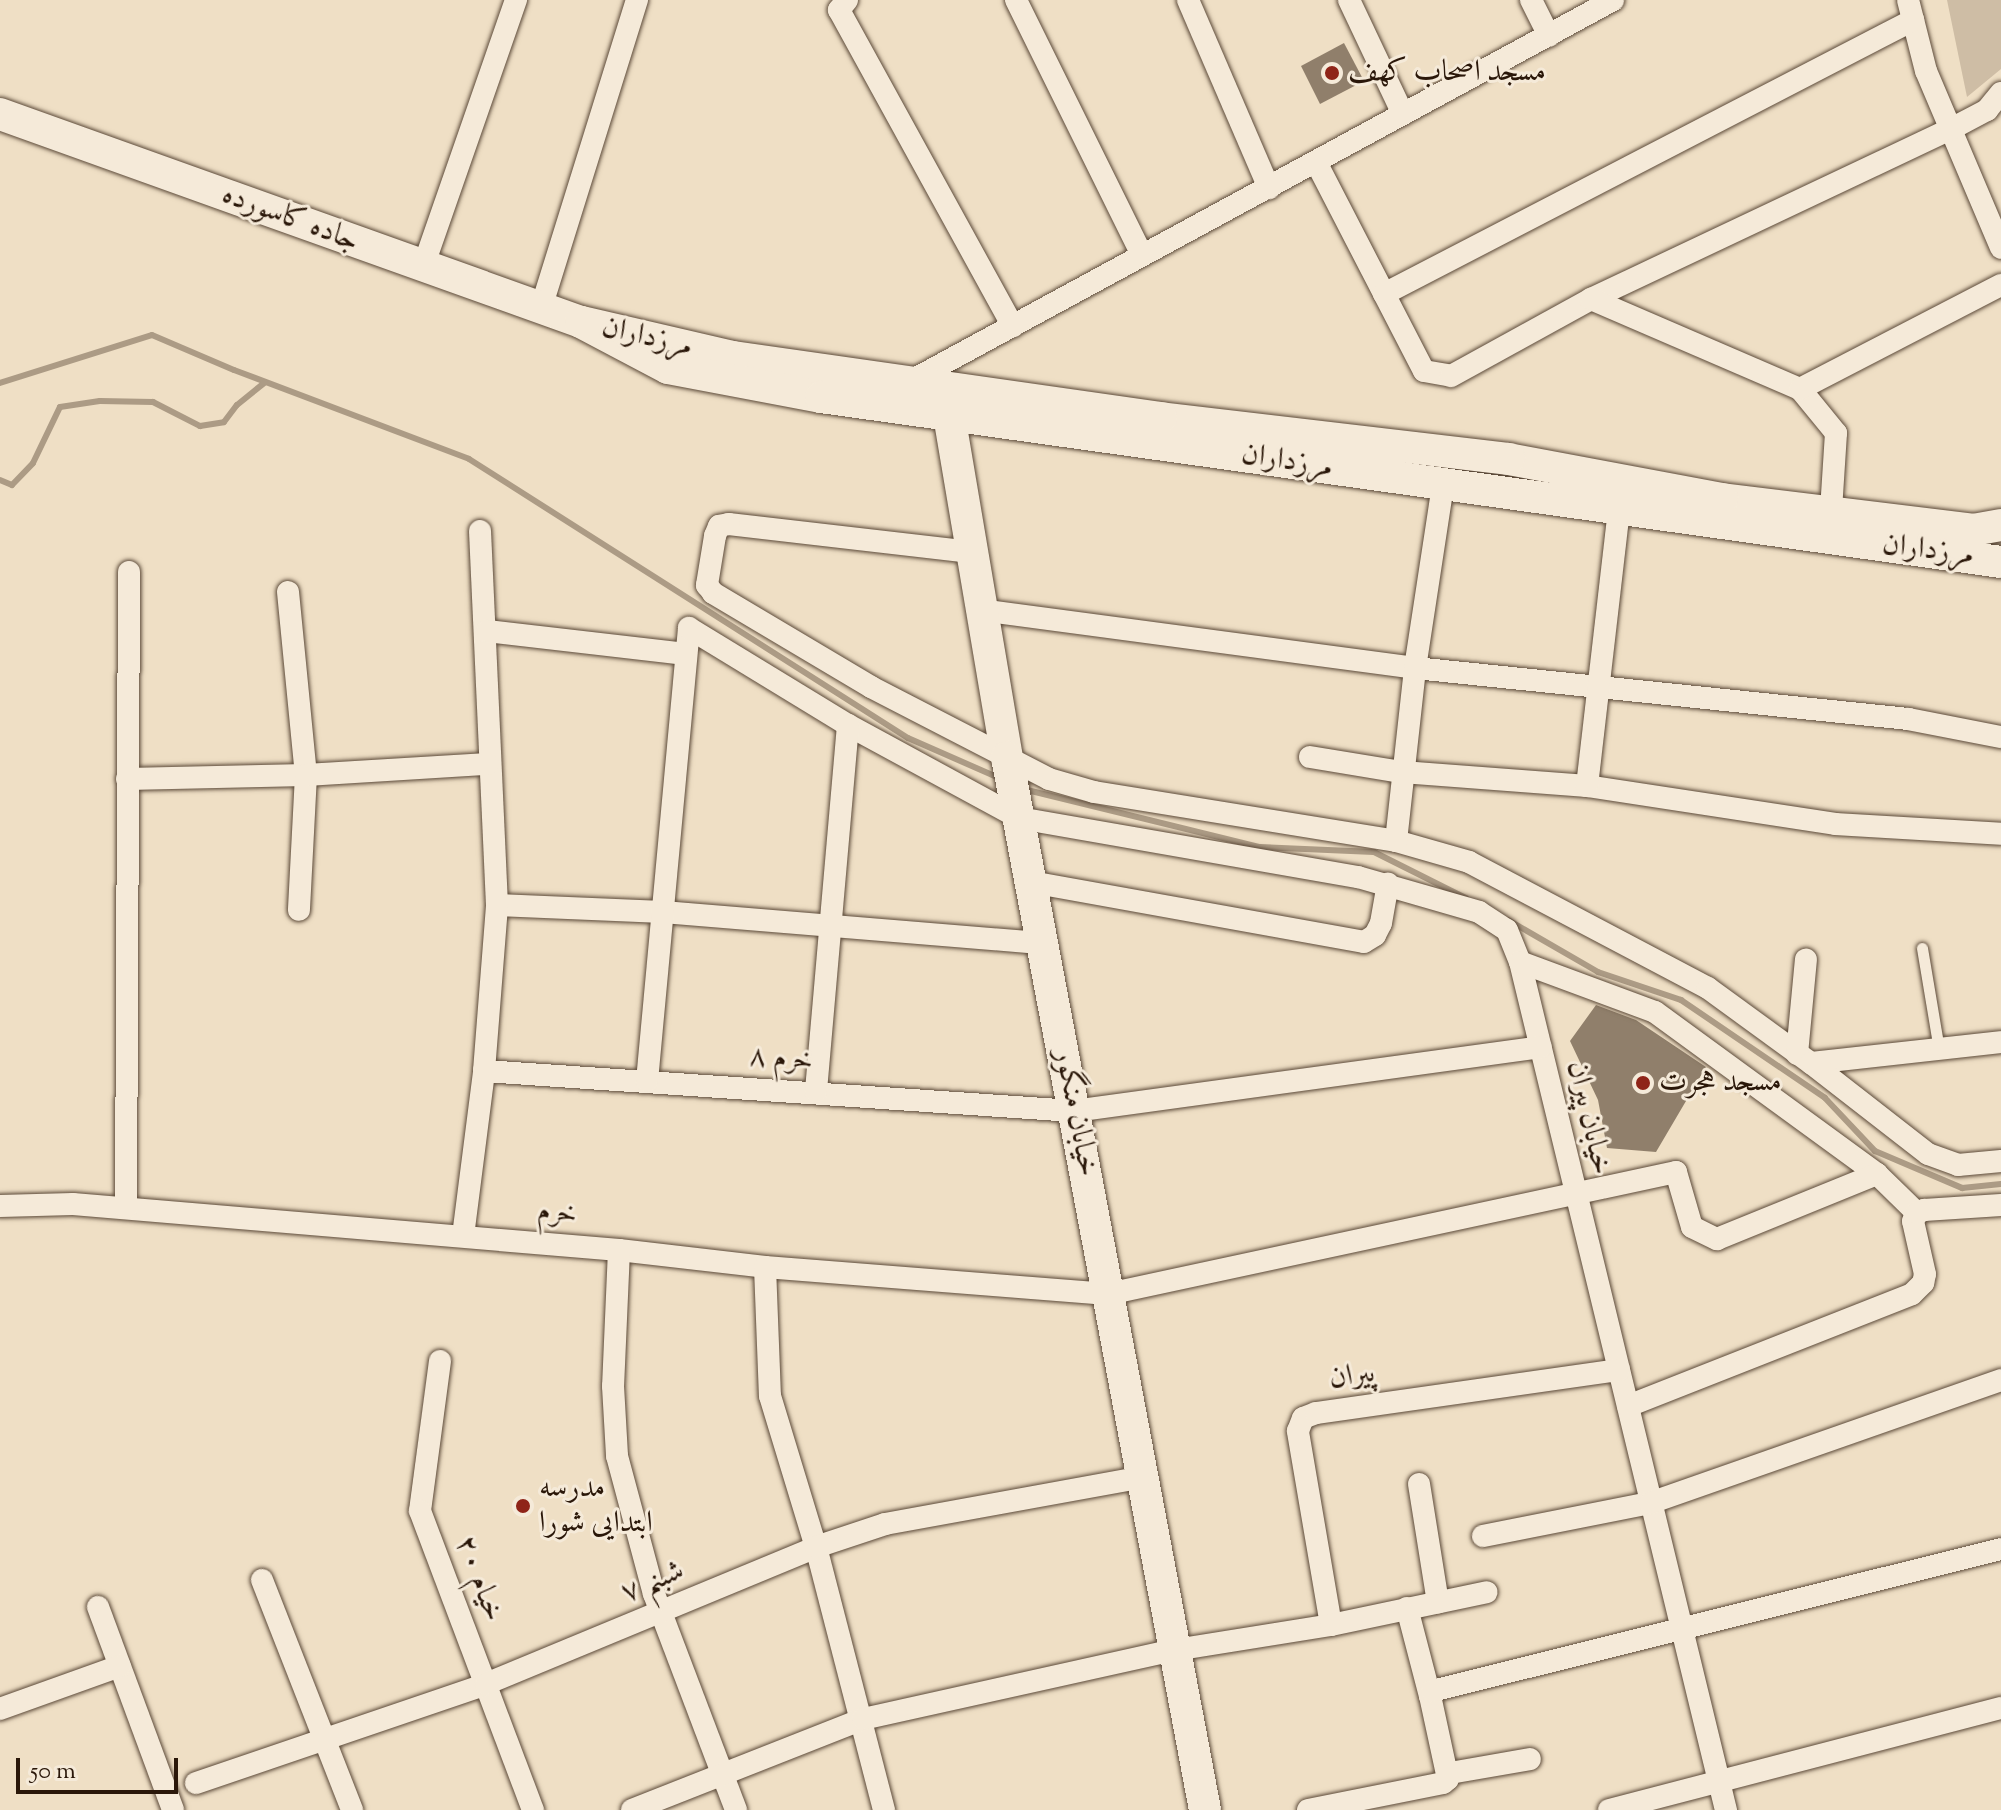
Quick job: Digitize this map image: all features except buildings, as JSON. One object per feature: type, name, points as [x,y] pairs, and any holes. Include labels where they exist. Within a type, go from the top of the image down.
[{"type":"street","points":[[423,267],[516,0]]},
{"type":"street","points":[[541,308],[637,0]]},
{"type":"street","points":[[1016,0],[1141,253]]},
{"type":"street","points":[[1188,0],[1269,188]]},
{"type":"street","points":[[1349,0],[1403,114]]},
{"type":"street","points":[[1531,0],[1549,36]]},
{"type":"street","points":[[909,382],[1141,253],[1269,188],[1613,0]]},
{"type":"street","points":[[838,3],[1013,326]]},
{"type":"street","points":[[1384,294],[1911,10],[1926,71],[2001,248]]},
{"type":"street","points":[[1316,162],[1424,371],[1451,376],[1591,299],[1951,129],[1987,110],[2001,93]]},
{"type":"street","name":"جاده کاسورده","points":[[0,114],[581,322]]},
{"type":"street","points":[[1800,389],[2001,285]]},
{"type":"street","points":[[1591,299],[1800,389],[1836,433],[1831,511]]},
{"type":"street","name":"مرزداران","points":[[581,322],[733,357],[1161,418],[1509,459],[1722,499],[1974,530],[2001,525]]},
{"type":"street","name":"مرزداران","points":[[581,322],[668,368],[821,397],[2001,562]]},
{"type":"street","name":"خیابان منگور","points":[[949,415],[1007,757],[1205,1810]]},
{"type":"street","points":[[1396,841],[1415,668],[1443,486]]},
{"type":"street","points":[[1587,786],[1619,509]]},
{"type":"street","points":[[971,552],[729,524],[719,526],[715,536],[707,585],[713,593],[871,687],[1049,779],[1094,792],[1396,841],[1430,849],[1495,873],[1590,929],[1708,988],[1928,1154],[1958,1165],[2001,1161]]},
{"type":"street","points":[[463,1236],[484,1071],[497,905],[488,764],[487,631],[480,531]]},
{"type":"street","points":[[126,1208],[129,572]]},
{"type":"street","points":[[288,592],[306,775],[299,910]]},
{"type":"street","points":[[981,610],[1415,668],[1598,684],[1908,719],[2001,737]]},
{"type":"street","name":"خیابان پیران","points":[[686,654],[689,628],[848,725],[1019,818],[1388,884],[1479,912],[1507,930],[1520,962],[1726,1810]]},
{"type":"street","points":[[487,631],[686,654],[647,1081]]},
{"type":"street","points":[[816,1092],[848,725]]},
{"type":"street","points":[[1310,757],[1402,772],[1587,786],[1835,824],[2001,834]]},
{"type":"street","points":[[127,779],[306,775],[488,764]]},
{"type":"street","points":[[1031,882],[1364,942],[1375,935],[1381,923],[1388,884]]},
{"type":"street","points":[[497,905],[663,912],[1043,943]]},
{"type":"street","points":[[1804,1058],[1806,959]]},
{"type":"street","points":[[1520,962],[1655,1012],[1877,1174],[1917,1213],[2001,1205]]},
{"type":"street","points":[[1804,1058],[1939,1051],[2001,1042]]},
{"type":"street","name":"خرم ۸","points":[[484,1071],[1074,1111],[1541,1047]]},
{"type":"street","name":"خرم","points":[[0,1206],[73,1204],[126,1208],[619,1250],[765,1267],[1108,1294],[1676,1172],[1692,1227],[1717,1239],[1877,1174]]},
{"type":"street","points":[[1628,1406],[1912,1294],[1923,1283],[1925,1274],[1913,1221],[1917,1213]]},
{"type":"street","points":[[619,1250],[613,1386],[617,1456],[662,1612],[736,1810]]},
{"type":"street","points":[[765,1267],[770,1396],[816,1547],[863,1719],[884,1810]]},
{"type":"street","name":"خیام ۲۰","points":[[440,1361],[420,1511],[533,1810]]},
{"type":"street","name":"پیران","points":[[1331,1625],[1298,1431],[1303,1418],[1316,1413],[1619,1370]]},
{"type":"street","points":[[1483,1536],[1650,1503],[2001,1380]]},
{"type":"street","name":"شبنم ۷","points":[[196,1783],[486,1684],[816,1547],[885,1524],[1143,1477]]},
{"type":"street","points":[[1419,1484],[1438,1602]]},
{"type":"street","points":[[1430,1696],[1432,1691],[2001,1549]]},
{"type":"street","points":[[262,1580],[327,1739],[352,1810]]},
{"type":"street","points":[[632,1810],[863,1719],[1175,1650],[1331,1625],[1487,1592]]},
{"type":"street","points":[[98,1607],[173,1810]]},
{"type":"street","points":[[1407,1608],[1450,1773]]},
{"type":"street","points":[[0,1709],[120,1666]]},
{"type":"street","points":[[1609,1810],[2001,1708]]},
{"type":"street","points":[[1308,1810],[1443,1783],[1450,1773],[1530,1759]]},
{"type":"lane","points":[[1922,948],[1939,1051]]},
{"type":"shaded area","points":[[1947,0],[2001,0],[2001,69],[1967,97]]},
{"type":"waterway","points":[[0,383],[152,335],[234,370],[469,459],[908,738],[999,778]]},
{"type":"waterway","points":[[0,480],[12,485],[33,463],[60,407],[100,401],[153,402],[200,426],[224,422],[237,405],[265,382]]},
{"type":"waterway","points":[[1023,789],[1260,847],[1374,852],[1466,898]]},
{"type":"waterway","points":[[1508,920],[1598,972],[1681,1000],[1825,1098],[1875,1151],[1962,1188],[2001,1184]]},
{"type":"place","name":"مسجد اصحاب کهف","points":[[1332,73]]},
{"type":"place","name":"مسجد هجرت","points":[[1643,1083]]},
{"type":"place","name":"مدرسه ابتدایی شورا","points":[[523,1506]]}]
